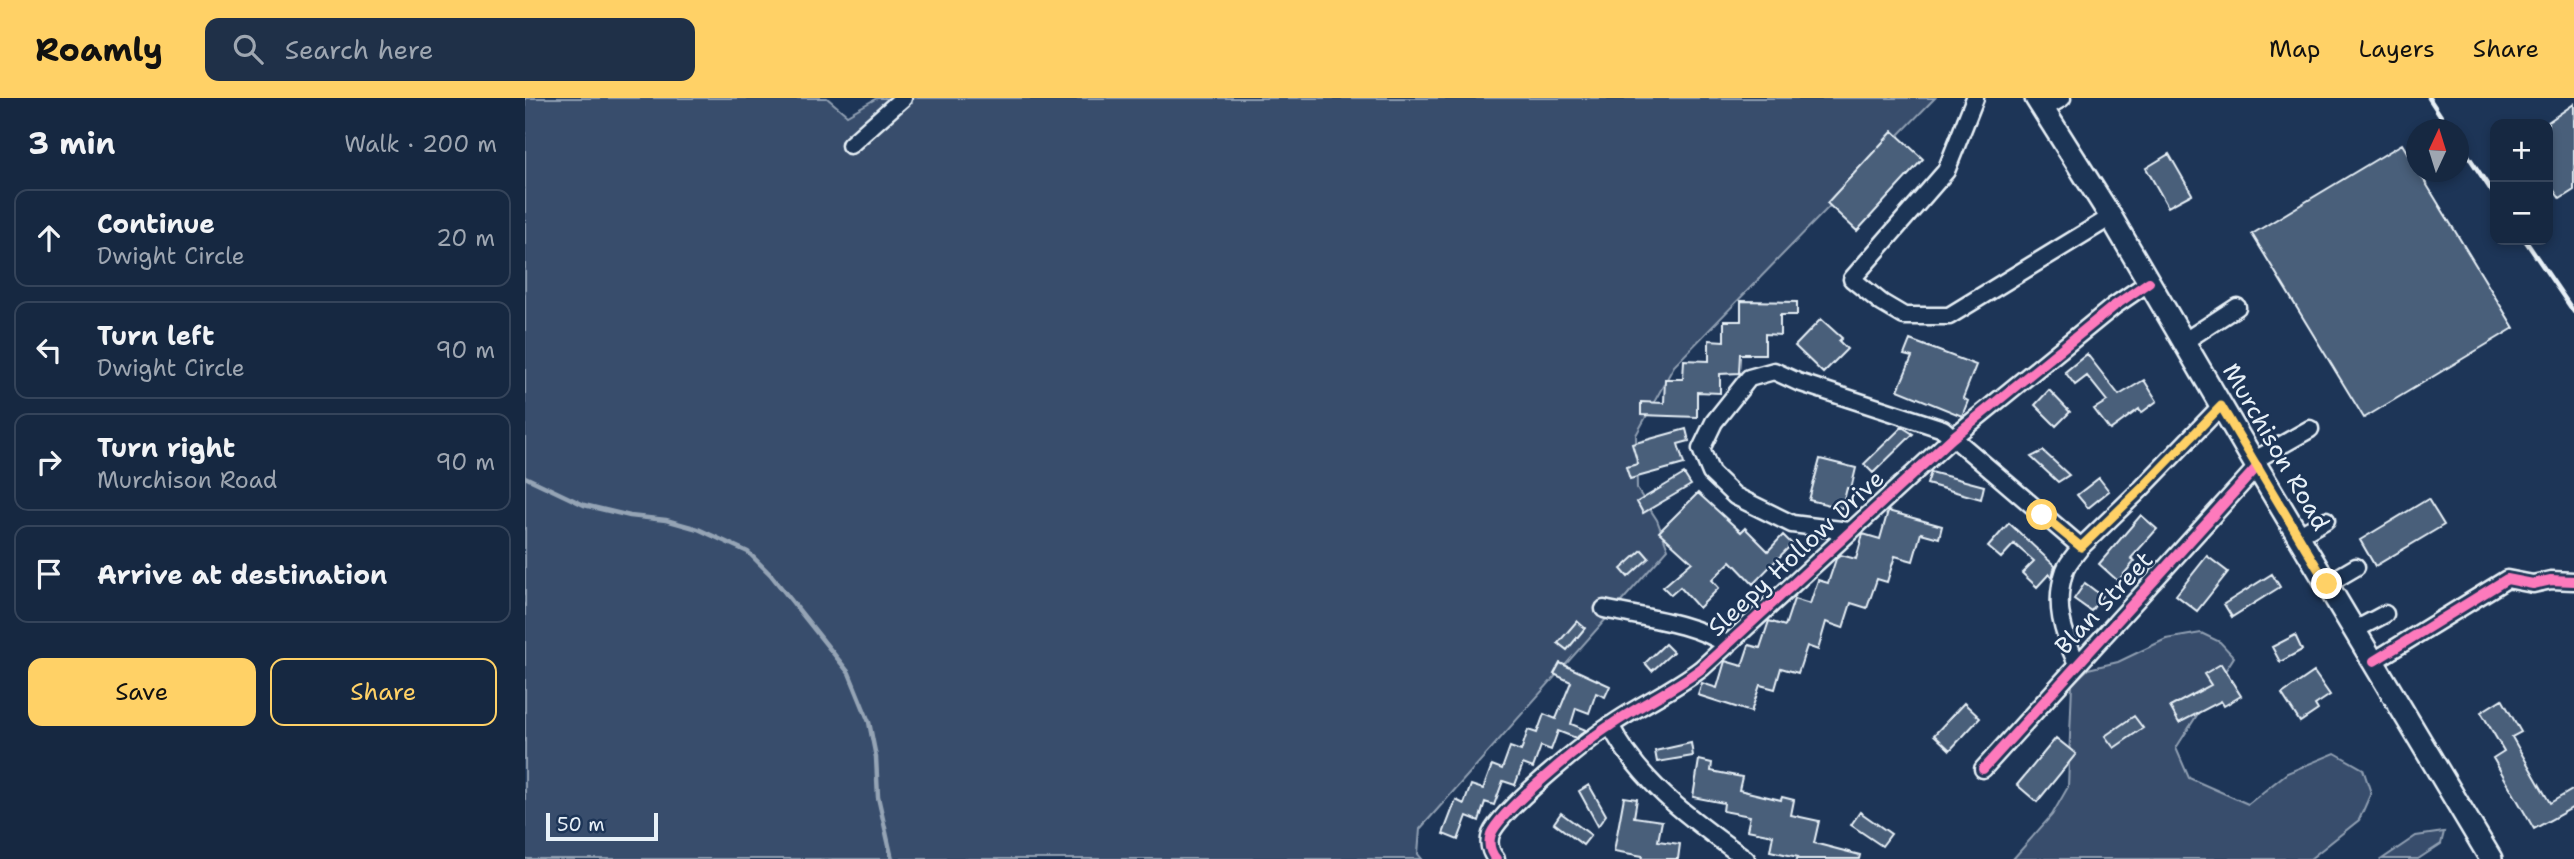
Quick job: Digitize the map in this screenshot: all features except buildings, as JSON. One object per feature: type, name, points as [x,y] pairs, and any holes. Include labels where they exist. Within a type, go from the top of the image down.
[{"type":"main road","name":"Murchison Road","points":[[2040,104],[2111,217],[2491,859]]},
{"type":"street","points":[[850,145],[903,98]]},
{"type":"street","points":[[1975,98],[1946,171],[1852,279],[1882,303],[1905,316],[1949,316],[2111,217]]},
{"type":"street","points":[[2040,104],[2062,98]]},
{"type":"street","name":"Sleepy Hollow Drive","points":[[1496,859],[1489,846],[1490,836],[1496,826],[1537,784],[1610,725],[1683,683],[1728,645],[1952,438],[2114,306],[2149,282]]},
{"type":"street","points":[[2185,341],[2237,307]]},
{"type":"street","name":"Sleepy Hollow Drive","points":[[1849,531],[1792,524],[1735,496],[1711,473],[1701,449],[1714,422],[1749,378],[1774,371],[1798,382],[1922,420],[1943,429],[1952,438]]},
{"type":"street","points":[[2077,664],[2062,630],[2060,602],[2065,569],[2081,547],[2221,406]]},
{"type":"street","name":"Blan Street","points":[[1983,769],[2255,464],[2310,429]]},
{"type":"street","points":[[1952,438],[2081,547]]},
{"type":"street","points":[[2298,536],[2326,520]]},
{"type":"street","points":[[2327,584],[2356,568]]},
{"type":"street","points":[[2374,662],[2507,579],[2533,584],[2551,580],[2574,581]]},
{"type":"street","points":[[1604,609],[1692,629],[1728,645]]},
{"type":"street","points":[[2355,630],[2385,614]]},
{"type":"street","points":[[1610,725],[1624,750],[1645,777],[1674,806],[1746,859]]},
{"type":"shaded area","points":[[525,98],[827,98],[847,115],[877,98],[1935,98],[1674,366],[1636,435],[1637,489],[1657,520],[1668,549],[1420,829],[1418,854],[1422,859],[525,859]]},
{"type":"shaded area","points":[[2201,633],[2220,642],[2234,657],[2176,748],[2189,778],[2248,804],[2287,773],[2335,753],[2363,769],[2371,793],[2359,820],[2310,859],[2013,859],[2052,815],[2068,787],[2072,684],[2088,669],[2118,662],[2166,639]]},
{"type":"shaded area","points":[[2444,832],[2441,844],[2418,859],[2382,859],[2416,836]]},
{"type":"waterway","points":[[525,477],[584,505],[630,516],[666,520],[698,529],[748,552],[771,575],[849,673],[869,722],[876,757],[878,797],[892,859]]},
{"type":"railway","points":[[2429,98],[2443,119]]},
{"type":"railway","points":[[2469,157],[2490,188]]},
{"type":"railway","points":[[2528,245],[2574,312]]},
{"type":"cycle path","points":[[1496,859],[1490,847],[1491,834],[1510,809],[1545,776],[1611,725],[1702,668],[1952,438],[2114,306],[2149,282]]},
{"type":"cycle path","points":[[1983,769],[2257,467]]},
{"type":"cycle path","points":[[2374,661],[2507,579],[2533,584],[2551,580],[2574,581]]},
{"type":"route","points":[[2042,515],[2081,547],[2221,406],[2327,584]]}]
